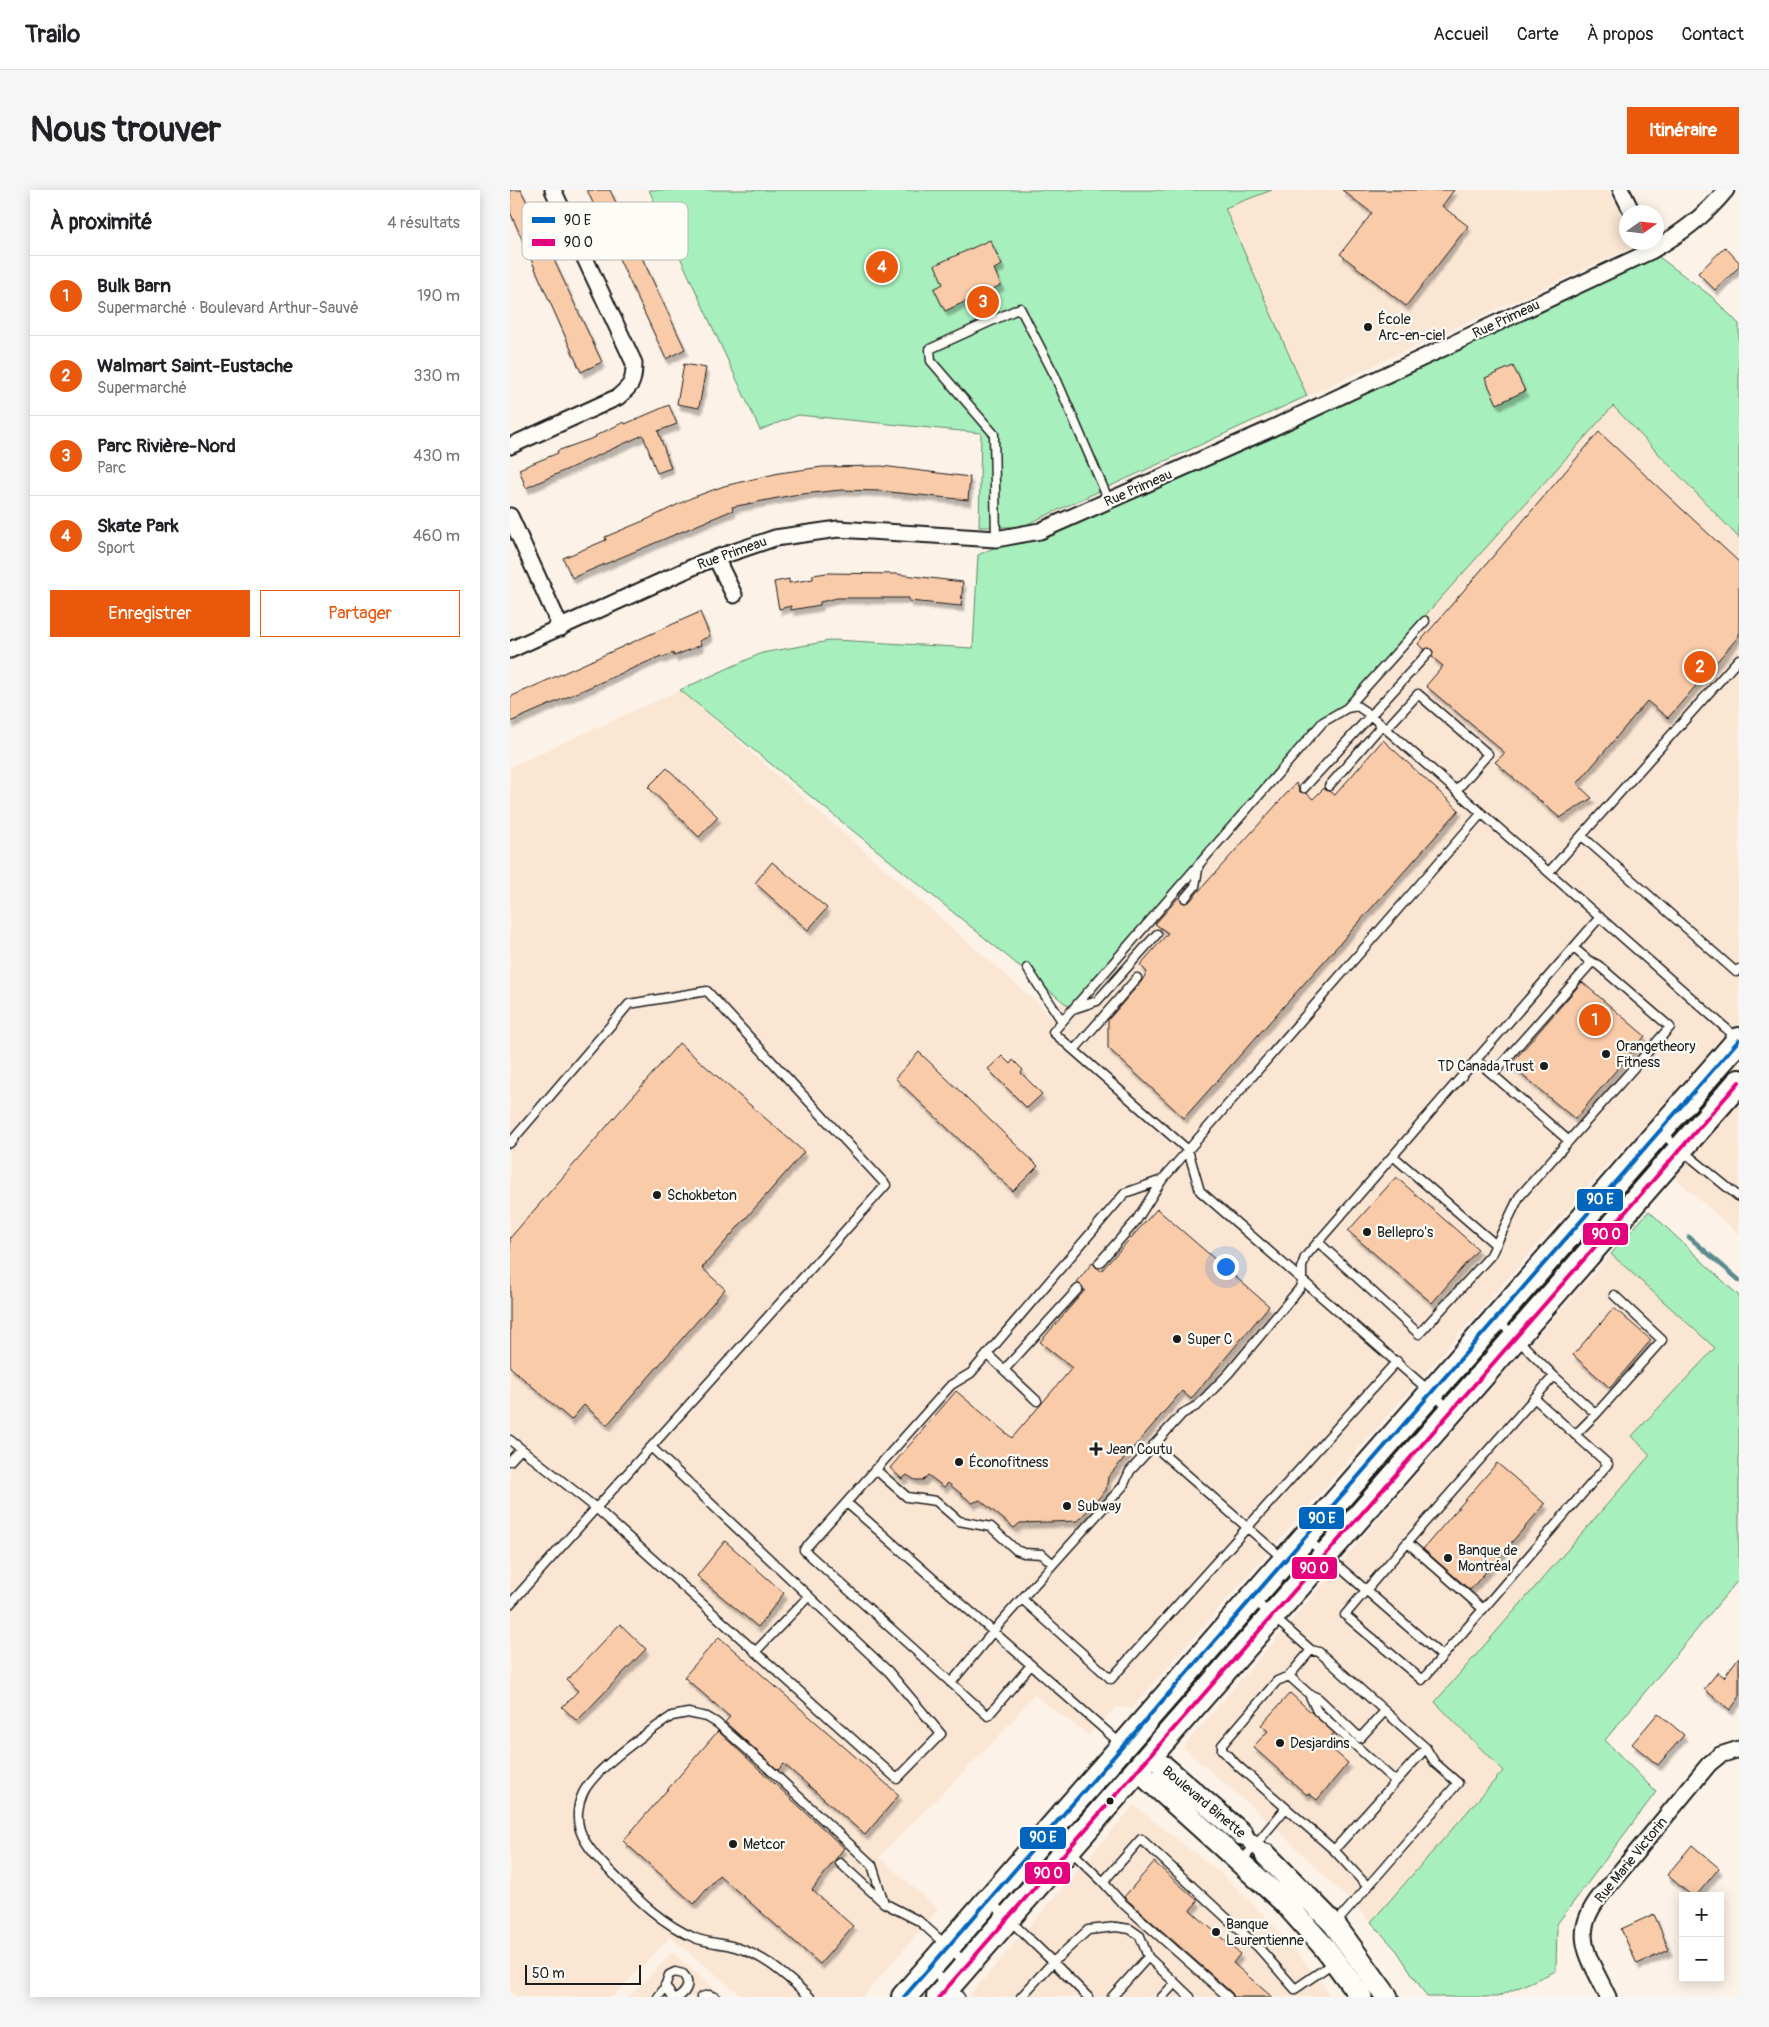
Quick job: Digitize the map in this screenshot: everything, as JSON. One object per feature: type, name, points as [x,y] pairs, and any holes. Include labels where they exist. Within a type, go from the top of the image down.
[{"type":"main road","points":[[904,1997],[1739,1040]]},
{"type":"main road","points":[[949,1993],[968,1964],[1069,1849],[1150,1769],[1305,1578],[1739,1082]]},
{"type":"street","points":[[553,190],[559,202]]},
{"type":"street","points":[[1621,190],[1628,205]]},
{"type":"street","name":"Rue Primeau","points":[[1664,241],[1684,232],[1711,209],[1726,190]]},
{"type":"street","name":"Rue Primeau","points":[[510,650],[716,558],[775,538],[838,529],[996,539],[1040,531],[1266,431],[1643,250]]},
{"type":"street","points":[[510,446],[618,397],[632,385],[634,362],[586,260]]},
{"type":"street","points":[[510,516],[561,628]]},
{"type":"street","points":[[716,558],[734,595]]},
{"type":"street","name":"Boulevard Binette","points":[[1122,1746],[1150,1769],[1254,1845],[1334,1924],[1360,1997]]},
{"type":"street","name":"Rue Marie Victorin","points":[[1608,1997],[1583,1938],[1584,1924],[1590,1910],[1709,1764],[1720,1755],[1739,1749]]},
{"type":"street","name":"Boulevard Binette","points":[[1150,1769],[1241,1862],[1387,1997]]},
{"type":"lane","points":[[996,539],[994,434],[930,361],[930,349],[1020,308],[1055,376],[1109,500]]},
{"type":"lane","points":[[1425,621],[1347,708],[1323,722],[1053,1032],[1188,1150],[1200,1191],[1452,1410]]},
{"type":"lane","points":[[1304,788],[1369,714],[1428,653]]},
{"type":"lane","points":[[1549,872],[1739,659]]},
{"type":"lane","points":[[1328,786],[1418,694],[1488,754],[1456,791]]},
{"type":"lane","points":[[1347,708],[1358,706],[1369,714],[1739,1040]]},
{"type":"lane","points":[[1099,1263],[1136,1221],[1162,1180],[1481,814]]},
{"type":"lane","points":[[1582,836],[1736,972],[1739,968]]},
{"type":"lane","points":[[1184,898],[1195,886],[1200,862]]},
{"type":"lane","points":[[951,1683],[1022,1599],[1123,1486],[1130,1471],[1153,1445],[1182,1414],[1198,1405],[1229,1373],[1299,1289],[1303,1279],[1303,1262],[1318,1242],[1600,917]]},
{"type":"lane","points":[[1072,1009],[1097,1001],[1157,934]]},
{"type":"lane","points":[[1318,1242],[1419,1334],[1491,1255],[1519,1197],[1670,1027],[1598,965],[1574,948]]},
{"type":"lane","points":[[1492,1074],[1592,962]]},
{"type":"lane","points":[[1027,968],[1062,1021]]},
{"type":"lane","points":[[1074,1050],[1138,978]]},
{"type":"lane","points":[[510,1143],[629,1004],[707,991],[886,1185],[510,1604]]},
{"type":"lane","points":[[1476,1060],[1569,1141]]},
{"type":"lane","points":[[1659,1131],[1739,1197]]},
{"type":"lane","points":[[1393,1156],[1496,1245]]},
{"type":"lane","points":[[1031,1665],[988,1716],[804,1550],[951,1384],[971,1373],[1125,1193],[1162,1180]]},
{"type":"lane","points":[[1004,1370],[1078,1289]]},
{"type":"lane","points":[[1575,1435],[1662,1340],[1614,1295]]},
{"type":"lane","points":[[1496,1319],[1596,1414]]},
{"type":"lane","points":[[987,1354],[1037,1401]]},
{"type":"lane","points":[[1022,1599],[1111,1678],[1397,1362]]},
{"type":"lane","points":[[1534,1398],[1608,1464],[1422,1680],[1345,1615],[1534,1398],[1554,1376]]},
{"type":"lane","points":[[510,1440],[596,1508],[897,1779],[941,1734],[890,1672],[651,1447]]},
{"type":"lane","points":[[1153,1445],[1305,1578]]},
{"type":"lane","points":[[510,1460],[521,1449]]},
{"type":"lane","points":[[875,1469],[912,1500],[936,1501],[959,1522],[986,1525],[1016,1550],[1024,1553],[1042,1554],[1053,1564]]},
{"type":"lane","points":[[847,1503],[1122,1746]]},
{"type":"lane","points":[[1305,1537],[1442,1656]]},
{"type":"lane","points":[[1408,1543],[1483,1609]]},
{"type":"lane","points":[[755,1652],[809,1596]]},
{"type":"lane","points":[[1252,1598],[1311,1650],[1319,1652],[1426,1748],[1435,1763],[1458,1784],[1334,1924]]},
{"type":"lane","points":[[1311,1650],[1289,1676],[1277,1681],[1222,1747],[1224,1753],[1334,1850],[1368,1887]]},
{"type":"lane","points":[[1289,1676],[1309,1694],[1318,1698],[1360,1738],[1385,1711]]},
{"type":"lane","points":[[1309,1694],[1317,1711],[1395,1781]]},
{"type":"lane","points":[[810,1997],[786,1974],[762,1958],[737,1948],[695,1938],[663,1920],[602,1863],[583,1837],[579,1827],[579,1804],[583,1792],[593,1779],[672,1716],[688,1713],[707,1717],[717,1723],[768,1768],[872,1865],[884,1903]]},
{"type":"lane","points":[[1334,1850],[1426,1748]]},
{"type":"lane","points":[[1241,1862],[1286,1808]]},
{"type":"lane","points":[[1043,1837],[1051,1844],[1069,1849],[1120,1901],[1228,1997]]},
{"type":"lane","points":[[1103,1882],[1141,1839],[1259,1948],[1294,1993],[1344,1956]]},
{"type":"lane","points":[[840,1863],[884,1903],[919,1921],[968,1964]]},
{"type":"lane","points":[[988,1900],[1088,1997]]},
{"type":"lane","points":[[1021,1997],[1053,1962],[1088,1930],[1116,1927],[1130,1929],[1140,1936],[1148,1957],[1190,1997]]},
{"type":"lane","points":[[1112,1997],[1148,1957]]},
{"type":"lane","points":[[930,1967],[949,1993]]},
{"type":"lane","points":[[658,1997],[671,1973],[683,1974],[688,1986],[678,1997]]},
{"type":"lane","points":[[1162,1997],[1175,1983]]},
{"type":"lane","points":[[665,1985],[672,1997]]},
{"type":"lane","points":[[701,1997],[710,1995],[715,1997]]},
{"type":"shaded area","name":"École Arc-en-ciel","points":[[1272,190],[1610,190],[1619,211],[1619,250],[1626,250],[1307,396],[1225,208]]},
{"type":"shaded area","points":[[1711,296],[1739,324],[1739,1234],[1630,1139],[1132,1708],[1116,1707],[1088,1735],[1034,1695],[998,1737],[879,1857],[938,1909],[863,1997],[743,1997],[670,1937],[613,1997],[518,1997],[510,1990],[510,767],[680,690],[1041,1006],[1049,1016]]},
{"type":"shaded area","points":[[1611,1254],[1715,1347],[1633,1436],[1650,1455],[1435,1702],[1503,1771],[1371,1922],[1276,1828],[1183,1747],[1503,1374]]},
{"type":"shaded area","points":[[1134,1805],[1230,1881],[1274,1926],[1319,1979],[1331,1997],[968,1997]]},
{"type":"shaded area","points":[[672,1953],[675,1954],[724,1997],[629,1997]]},
{"type":"green space","points":[[649,190],[1272,190],[1225,208],[1307,396],[1021,527],[979,527],[981,433],[798,415],[760,430],[681,260],[688,260],[688,202],[655,202]]},
{"type":"green space","points":[[1651,251],[1711,296],[1739,324],[1739,538],[1613,406],[1072,1009],[680,690],[762,653],[835,640],[973,648],[978,555]]},
{"type":"green space","points":[[1649,1211],[1739,1296],[1739,1579],[1605,1740],[1656,1792],[1557,1924],[1556,1971],[1497,1997],[1427,1997],[1397,1951],[1371,1922],[1503,1771],[1435,1702],[1650,1455],[1632,1436],[1715,1348],[1611,1254]]},
{"type":"building","points":[[510,190],[521,190],[527,202],[522,202],[522,239],[510,212]]},
{"type":"building","points":[[587,190],[610,190],[616,202],[593,202]]},
{"type":"building","points":[[1342,190],[1454,190],[1442,206],[1468,226],[1406,306],[1340,254],[1372,213]]},
{"type":"building","points":[[990,240],[1002,265],[994,269],[1001,285],[945,311],[934,289],[943,284],[935,265]]},
{"type":"building","points":[[1725,247],[1739,262],[1739,267],[1715,290],[1698,273]]},
{"type":"building","points":[[531,260],[554,260],[602,362],[581,372]]},
{"type":"building","points":[[620,260],[643,260],[685,349],[666,359]]},
{"type":"building","points":[[684,364],[706,368],[699,408],[677,404]]},
{"type":"building","points":[[1513,366],[1525,391],[1497,404],[1485,378]]},
{"type":"building","points":[[669,405],[677,424],[658,431],[671,468],[657,473],[643,435],[526,488],[519,469],[558,453],[557,451],[596,437],[624,422],[625,424]]},
{"type":"building","points":[[1599,432],[1739,562],[1739,636],[1668,718],[1647,701],[1577,784],[1592,798],[1560,818],[1495,762],[1505,753],[1426,686],[1443,666],[1432,657],[1433,652],[1431,649],[1424,650],[1418,644]]},
{"type":"building","points":[[882,466],[970,477],[968,500],[880,491],[841,490],[793,495],[732,507],[733,510],[572,578],[563,558],[606,540],[605,537],[691,498],[724,486],[779,473],[822,467]]},
{"type":"building","points":[[827,573],[896,574],[963,582],[961,606],[909,601],[909,598],[837,598],[820,602],[820,605],[791,610],[791,606],[779,609],[774,582],[789,579],[789,583],[813,579],[813,575]]},
{"type":"building","points":[[700,612],[710,636],[699,641],[701,645],[674,656],[673,653],[661,658],[661,656],[510,722],[510,697]]},
{"type":"building","points":[[1383,740],[1459,810],[1184,1118],[1108,1048],[1108,1020],[1141,982],[1147,972],[1140,965],[1168,933],[1155,924],[1179,897],[1184,903],[1189,902],[1296,783],[1300,792],[1306,793],[1313,799],[1324,788],[1335,795]]},
{"type":"building","points":[[667,768],[718,817],[699,837],[648,787]]},
{"type":"building","points":[[772,862],[827,908],[808,930],[755,883]]},
{"type":"building","points":[[1582,982],[1645,1036],[1575,1119],[1510,1065]]},
{"type":"building","name":"Schokbeton","points":[[679,1043],[804,1152],[702,1268],[725,1289],[607,1425],[584,1405],[571,1420],[510,1367],[510,1238]]},
{"type":"building","points":[[919,1052],[1038,1166],[1013,1191],[895,1078]]},
{"type":"building","points":[[1002,1056],[1010,1064],[1013,1060],[1023,1070],[1021,1073],[1042,1094],[1027,1108],[988,1069]]},
{"type":"building","points":[[1396,1177],[1478,1249],[1432,1303],[1348,1231]]},
{"type":"building","points":[[1157,1209],[1269,1306],[1191,1399],[1182,1391],[1108,1477],[1106,1490],[1078,1521],[1020,1523],[1014,1528],[980,1500],[972,1503],[948,1483],[944,1487],[928,1475],[923,1480],[915,1480],[907,1475],[902,1479],[890,1468],[956,1391],[1012,1438],[1072,1368],[1040,1342],[1085,1290],[1077,1282],[1092,1263],[1101,1271]]},
{"type":"building","points":[[1614,1308],[1651,1340],[1610,1388],[1573,1355]]},
{"type":"building","points":[[1497,1463],[1545,1504],[1470,1590],[1423,1549]]},
{"type":"building","points":[[725,1541],[784,1593],[758,1627],[697,1576]]},
{"type":"building","points":[[620,1624],[646,1649],[577,1721],[562,1707],[578,1691],[567,1680]]},
{"type":"building","points":[[719,1637],[899,1795],[865,1835],[784,1764],[778,1770],[725,1722],[730,1717],[684,1677]]},
{"type":"building","points":[[1739,1657],[1739,1698],[1730,1710],[1704,1689],[1718,1672],[1724,1677]]},
{"type":"building","points":[[1290,1693],[1334,1733],[1329,1739],[1335,1744],[1332,1749],[1348,1763],[1317,1800],[1308,1793],[1307,1795],[1253,1747],[1268,1731],[1261,1725]]},
{"type":"building","points":[[1658,1713],[1684,1735],[1658,1765],[1632,1744]]},
{"type":"building","name":"Metcor","points":[[718,1731],[844,1848],[812,1890],[853,1926],[820,1964],[719,1875],[694,1904],[623,1841]]},
{"type":"building","points":[[1692,1845],[1719,1868],[1699,1892],[1687,1892],[1667,1875]]},
{"type":"building","points":[[1154,1862],[1198,1901],[1190,1910],[1240,1954],[1233,1963],[1272,1997],[1234,1997],[1232,1993],[1124,1897]]},
{"type":"building","points":[[1654,1914],[1669,1950],[1637,1964],[1621,1929]]},
{"type":"waterway","points":[[1689,1237],[1739,1280]]},
{"type":"transit line","points":[[904,1997],[1739,1040]]},
{"type":"transit line","points":[[939,1997],[1739,1082]]},
{"type":"place","name":"Skate Park","points":[[882,267]]},
{"type":"place","name":"Parc Rivière-Nord","points":[[983,302]]},
{"type":"place","name":"École Arc-en-ciel","points":[[1368,327]]},
{"type":"place","name":"Walmart Saint-Eustache","points":[[1700,667]]},
{"type":"place","name":"Bulk Barn","points":[[1595,1020]]},
{"type":"place","name":"Orangetheory Fitness","points":[[1606,1054]]},
{"type":"place","name":"TD Canada Trust","points":[[1544,1066]]},
{"type":"place","name":"Schokbeton","points":[[657,1195]]},
{"type":"place","name":"Bellepro's","points":[[1367,1232]]},
{"type":"place","name":"Super C","points":[[1177,1339]]},
{"type":"place","name":"Jean Coutu","points":[[1096,1449]]},
{"type":"place","name":"Éconofitness","points":[[959,1462]]},
{"type":"place","name":"Subway","points":[[1067,1506]]},
{"type":"place","name":"Banque de Montréal","points":[[1448,1558]]},
{"type":"place","name":"Desjardins","points":[[1280,1743]]},
{"type":"place","name":"Metcor","points":[[733,1844]]},
{"type":"place","name":"Banque Laurentienne","points":[[1216,1932]]}]
